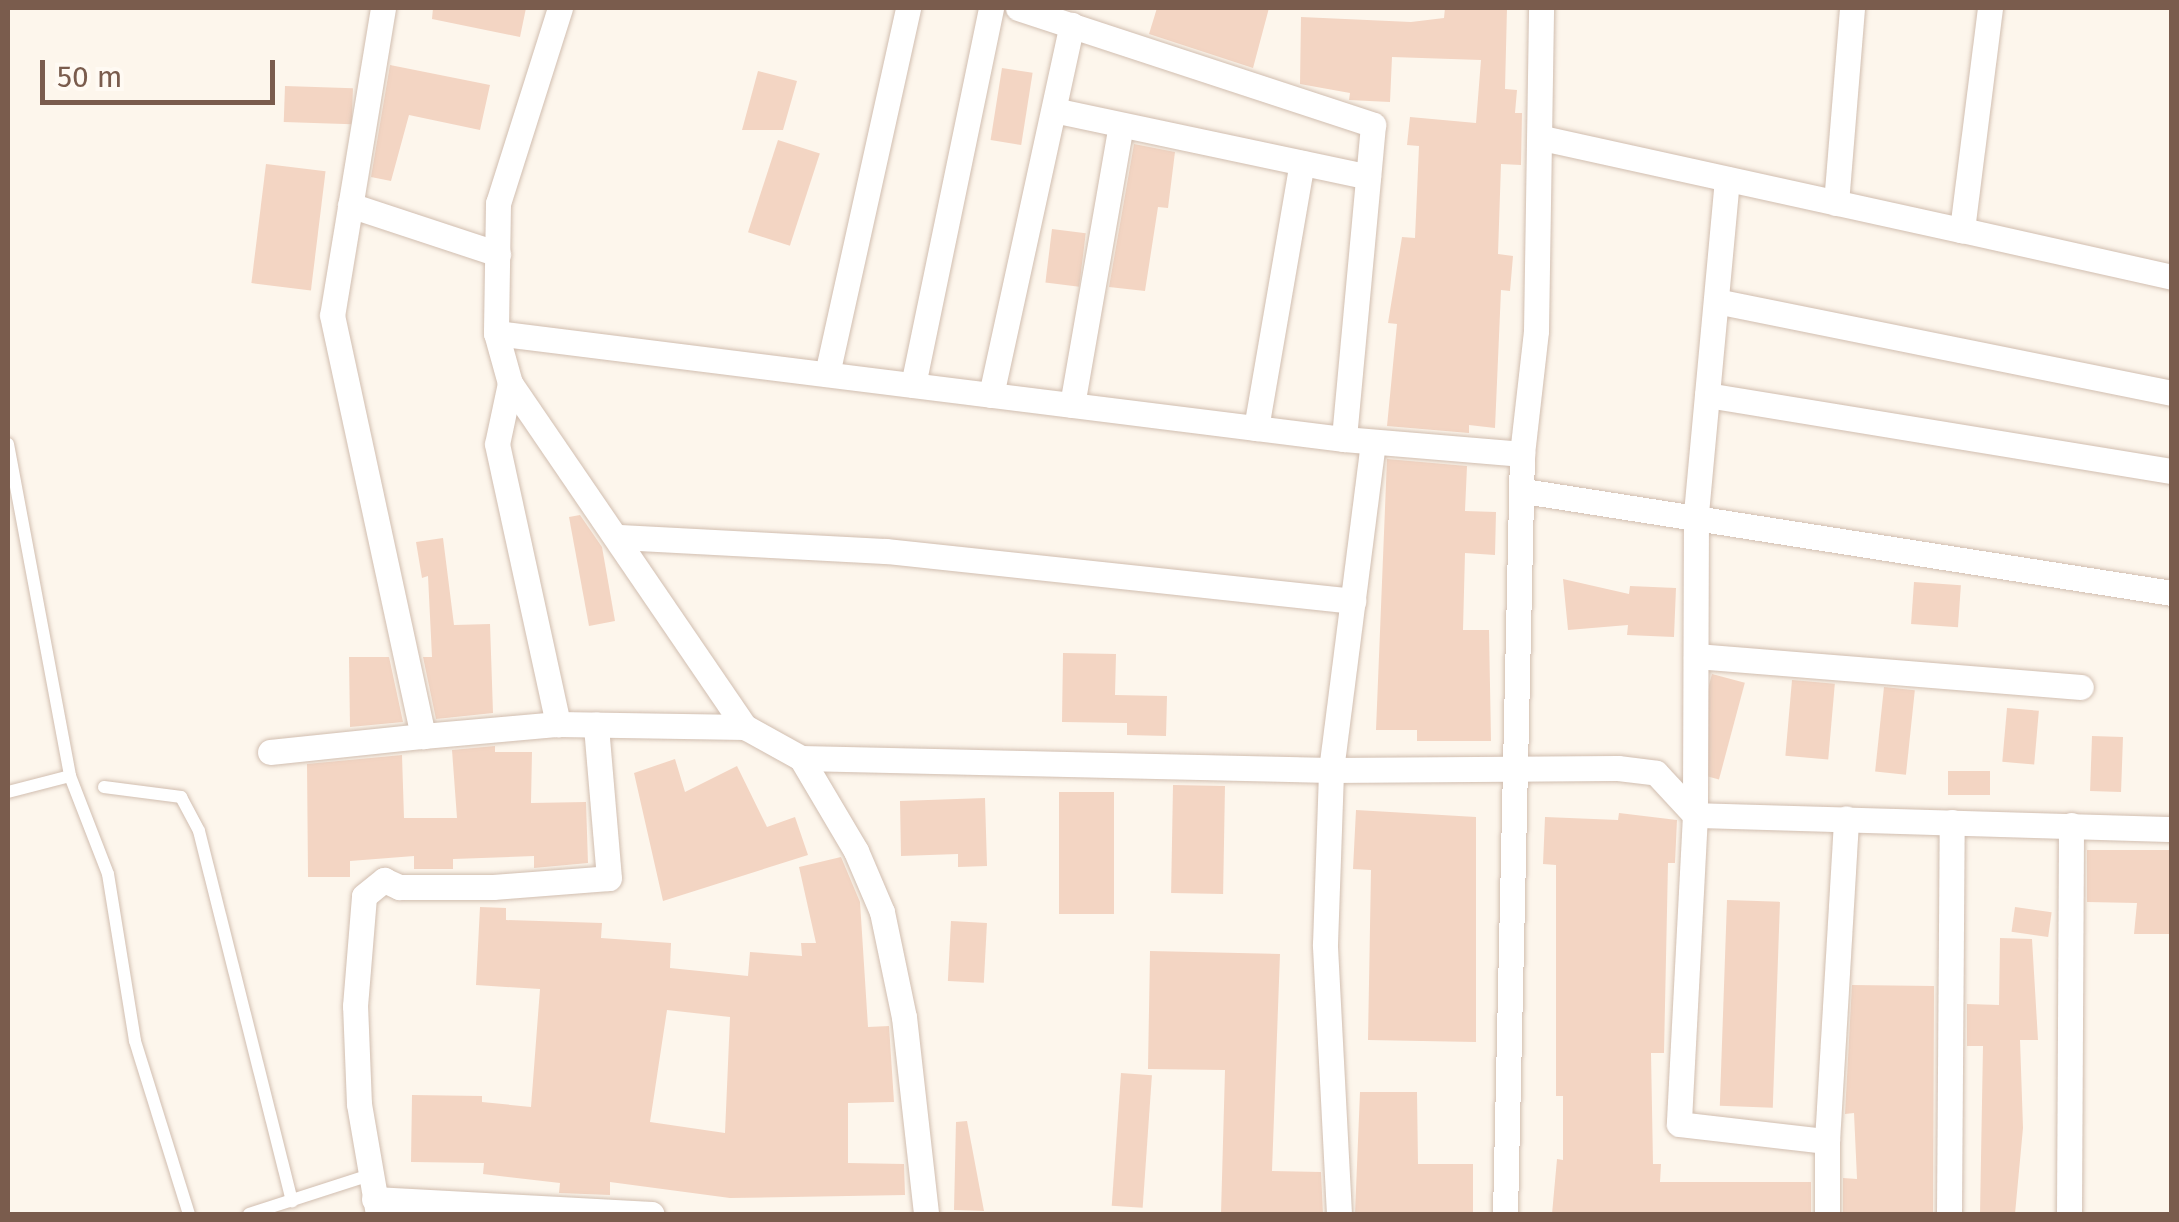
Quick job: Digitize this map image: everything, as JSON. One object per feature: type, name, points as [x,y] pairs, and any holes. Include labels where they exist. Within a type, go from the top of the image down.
[{"type":"street","points":[[383,8],[332,315],[423,736]]},
{"type":"street","points":[[560,8],[498,204],[496,332],[510,383],[745,727],[801,758],[1331,770],[1518,766],[1656,774],[1695,815],[2172,829]]},
{"type":"street","points":[[828,374],[908,8]]},
{"type":"street","points":[[913,385],[991,8]]},
{"type":"street","points":[[1018,8],[1374,125],[1344,439]]},
{"type":"street","points":[[1504,1214],[1518,766],[1522,454],[1536,331],[1542,138],[1541,8]]},
{"type":"street","points":[[1836,203],[1852,8]]},
{"type":"street","points":[[1962,230],[1990,8]]},
{"type":"street","points":[[991,395],[1072,25]]},
{"type":"street","points":[[1054,110],[1368,177]]},
{"type":"street","points":[[1072,405],[1121,125]]},
{"type":"street","points":[[1542,138],[2172,277]]},
{"type":"street","points":[[1256,428],[1302,163]]},
{"type":"street","points":[[1728,179],[1696,514],[1695,815],[1679,1124],[1827,1140]]},
{"type":"street","points":[[350,205],[498,254]]},
{"type":"street","points":[[1716,301],[2172,393]]},
{"type":"street","points":[[496,332],[1372,443],[1522,454]]},
{"type":"street","points":[[510,383],[498,444],[558,724]]},
{"type":"street","points":[[1707,395],[2172,471]]},
{"type":"street","points":[[1339,1214],[1325,944],[1331,770],[1372,443]]},
{"type":"street","points":[[1524,491],[1696,514],[2172,594]]},
{"type":"street","points":[[618,537],[886,552],[1353,601]]},
{"type":"street","points":[[1696,656],[2081,686]]},
{"type":"street","points":[[270,752],[558,724],[745,727]]},
{"type":"street","points":[[596,725],[609,878],[474,887],[400,887],[384,880],[364,896],[355,1006],[359,1104],[374,1196],[652,1214]]},
{"type":"street","points":[[801,758],[856,851],[882,912],[904,1017],[926,1214]]},
{"type":"street","points":[[1828,1214],[1827,1140],[1846,819]]},
{"type":"street","points":[[1949,1214],[1952,822]]},
{"type":"street","points":[[2069,1214],[2071,826]]},
{"type":"lane","points":[[8,444],[70,776],[108,874],[134,1040],[188,1214]]},
{"type":"lane","points":[[8,792],[70,776]]},
{"type":"lane","points":[[104,787],[181,797],[199,831],[292,1201]]},
{"type":"lane","points":[[248,1214],[292,1201],[374,1196]]},
{"type":"building","points":[[433,8],[526,8],[520,37],[432,19]]},
{"type":"building","points":[[1157,8],[1269,8],[1253,68],[1149,34]]},
{"type":"building","points":[[1445,8],[1507,8],[1505,89],[1517,90],[1515,113],[1522,113],[1521,165],[1501,164],[1498,254],[1513,256],[1510,291],[1501,290],[1495,428],[1469,425],[1469,433],[1387,426],[1397,324],[1388,323],[1402,237],[1415,238],[1419,146],[1407,145],[1410,117],[1476,123],[1481,60],[1392,57],[1390,102],[1349,100],[1350,93],[1300,84],[1301,17],[1411,22],[1444,18]]},
{"type":"building","points":[[390,65],[490,85],[480,130],[409,115],[391,181],[371,177]]},
{"type":"building","points":[[1002,68],[1033,73],[1021,145],[991,140]]},
{"type":"building","points":[[758,71],[797,81],[783,130],[742,130]]},
{"type":"building","points":[[285,86],[353,88],[352,124],[284,122]]},
{"type":"building","points":[[778,140],[820,154],[790,246],[748,232]]},
{"type":"building","points":[[1134,144],[1175,152],[1168,208],[1158,207],[1145,291],[1109,287]]},
{"type":"building","points":[[266,164],[326,171],[311,290],[251,283]]},
{"type":"building","points":[[1052,229],[1086,233],[1079,287],[1045,283]]},
{"type":"building","points":[[1387,459],[1467,466],[1465,511],[1496,512],[1495,555],[1465,553],[1463,630],[1489,630],[1491,741],[1417,741],[1417,730],[1376,730]]},
{"type":"building","points":[[580,515],[602,547],[615,621],[589,626],[569,517]]},
{"type":"building","points":[[443,538],[454,625],[490,624],[493,713],[436,719],[423,657],[432,657],[428,576],[422,578],[416,542]]},
{"type":"building","points":[[1563,579],[1629,594],[1630,586],[1676,588],[1674,637],[1627,635],[1628,625],[1568,630]]},
{"type":"building","points":[[1914,582],[1961,585],[1958,627],[1911,624]]},
{"type":"building","points":[[1063,653],[1116,654],[1115,695],[1167,696],[1166,736],[1127,735],[1127,723],[1062,722]]},
{"type":"building","points":[[349,657],[389,657],[403,722],[350,727]]},
{"type":"building","points":[[1712,674],[1745,683],[1719,779],[1686,771]]},
{"type":"building","points":[[1792,680],[1835,684],[1828,759],[1785,756]]},
{"type":"building","points":[[1884,687],[1915,690],[1906,775],[1875,772]]},
{"type":"building","points":[[2007,708],[2039,711],[2034,765],[2002,762]]},
{"type":"building","points":[[2092,736],[2123,737],[2121,792],[2090,791]]},
{"type":"building","points":[[495,746],[495,752],[532,752],[531,803],[586,802],[588,863],[534,868],[534,856],[453,859],[453,869],[414,869],[414,856],[350,861],[350,877],[308,877],[307,764],[402,755],[404,818],[457,818],[452,750]]},
{"type":"building","points":[[675,759],[685,792],[737,766],[767,827],[795,817],[808,855],[663,901],[634,773]]},
{"type":"building","points":[[1948,771],[1990,771],[1990,795],[1948,795]]},
{"type":"building","points":[[1173,785],[1225,786],[1223,894],[1171,893]]},
{"type":"building","points":[[1059,792],[1114,792],[1114,914],[1059,914]]},
{"type":"building","points":[[985,798],[987,866],[958,867],[958,854],[901,856],[900,801]]},
{"type":"building","points":[[1356,810],[1476,817],[1476,1042],[1368,1040],[1371,870],[1353,869]]},
{"type":"building","points":[[1619,813],[1677,820],[1675,863],[1668,863],[1664,1053],[1651,1053],[1653,1164],[1661,1164],[1660,1182],[1811,1182],[1811,1214],[1552,1214],[1557,1159],[1563,1160],[1563,1096],[1556,1096],[1556,865],[1543,864],[1545,817],[1618,820]]},
{"type":"building","points":[[2087,850],[2172,850],[2172,934],[2134,934],[2137,903],[2087,902]]},
{"type":"building","points":[[841,857],[860,902],[868,1027],[889,1026],[894,1102],[848,1103],[848,1163],[904,1164],[905,1195],[730,1198],[610,1182],[610,1195],[559,1193],[560,1183],[483,1174],[484,1163],[411,1162],[412,1095],[482,1096],[482,1102],[531,1107],[540,989],[476,985],[480,907],[506,908],[506,920],[602,923],[601,938],[671,943],[670,968],[748,976],[750,952],[802,956],[801,943],[816,943],[799,867]],"holes":[[[667,1010],[730,1017],[725,1133],[650,1122]]]},
{"type":"building","points":[[1727,900],[1780,902],[1773,1108],[1720,1106]]},
{"type":"building","points":[[2015,907],[2052,912],[2048,937],[2012,932]]},
{"type":"building","points":[[951,921],[987,923],[984,983],[948,981]]},
{"type":"building","points":[[2000,938],[2032,939],[2038,1040],[2020,1040],[2023,1128],[2015,1214],[1980,1214],[1983,1046],[1967,1046],[1967,1004],[1999,1005]]},
{"type":"building","points":[[1150,951],[1280,954],[1272,1171],[1321,1172],[1323,1214],[1221,1214],[1225,1070],[1148,1069]]},
{"type":"building","points":[[1852,985],[1934,986],[1933,1214],[1843,1214],[1843,1178],[1857,1179],[1854,1113],[1845,1114]]},
{"type":"building","points":[[1121,1073],[1152,1075],[1143,1208],[1112,1206]]},
{"type":"building","points":[[1360,1092],[1417,1092],[1418,1164],[1473,1164],[1473,1214],[1355,1214]]},
{"type":"building","points":[[967,1121],[984,1211],[954,1210],[956,1122]]}]
